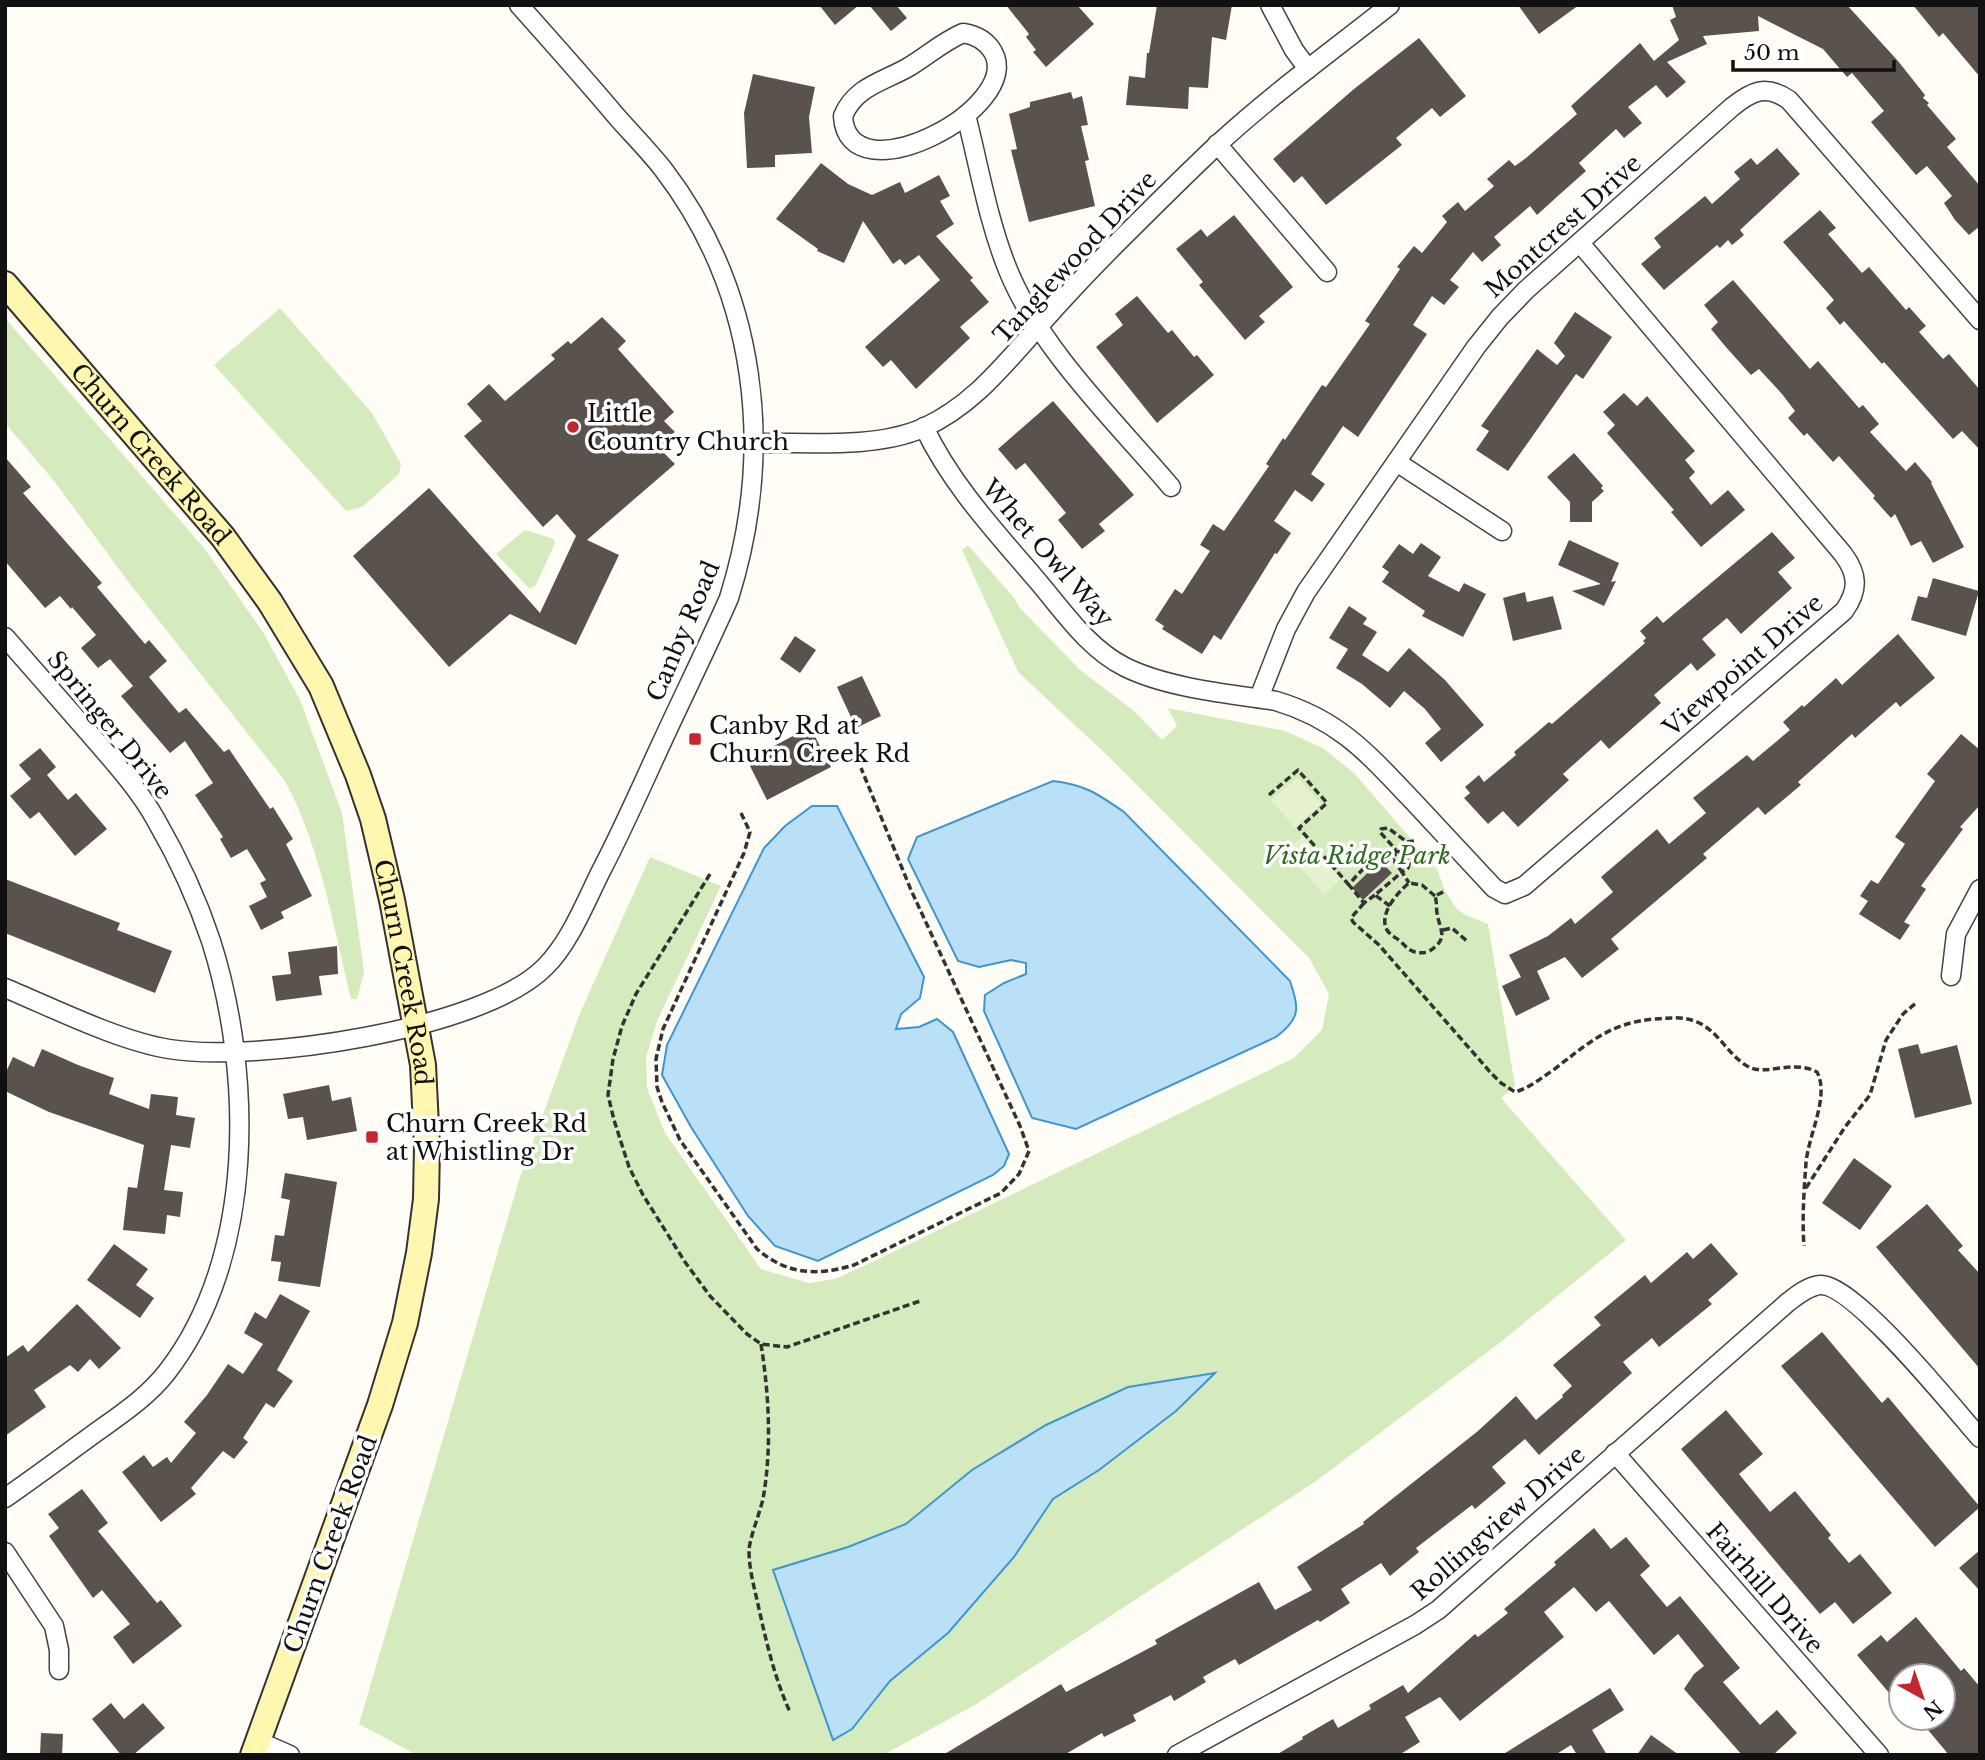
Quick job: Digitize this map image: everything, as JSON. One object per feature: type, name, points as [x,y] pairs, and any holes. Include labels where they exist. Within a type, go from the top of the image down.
[{"type":"main road","name":"Churn Creek Road","points":[[5,284],[223,537],[254,579],[311,670],[352,760],[373,819],[392,900],[423,1065],[426,1199],[411,1296],[400,1342],[380,1405],[255,1748]]},
{"type":"street","name":"Canby Road","points":[[5,988],[152,1045],[170,1049],[234,1053],[357,1039],[416,1026],[515,990],[539,972],[558,951],[621,832],[729,598],[748,517],[754,443],[750,379],[734,301],[704,233],[663,169],[519,5]]},
{"type":"street","points":[[1270,5],[1294,50],[1308,69]]},
{"type":"street","name":"Tanglewood Drive","points":[[754,443],[855,441],[895,437],[924,427],[972,398],[1005,367],[1038,327],[1114,246],[1217,145],[1390,5]]},
{"type":"street","points":[[962,33],[973,34],[989,45],[998,66],[991,89],[966,115],[925,138],[886,151],[870,150],[852,142],[846,134],[843,116],[847,106],[863,90],[908,68],[946,40],[962,33]]},
{"type":"street","name":"Montcrest Drive","points":[[1258,698],[1286,628],[1306,592],[1487,332],[1513,302],[1739,102],[1755,92],[1773,91],[1789,100],[1980,320]]},
{"type":"street","points":[[966,115],[1008,272],[1038,327],[1060,358],[1171,487]]},
{"type":"street","points":[[1217,145],[1327,272]]},
{"type":"street","name":"Viewpoint Drive","points":[[1505,894],[1524,886],[1844,611],[1856,589],[1855,576],[1843,554],[1580,243]]},
{"type":"street","name":"Whet Owl Way","points":[[924,427],[936,453],[965,494],[1085,637],[1109,658],[1146,676],[1276,701],[1307,712],[1352,739],[1494,888],[1505,894]]},
{"type":"street","points":[[1398,463],[1502,531]]},
{"type":"street","name":"Springer Drive","points":[[5,637],[121,770],[156,820],[192,893],[210,939],[231,1027],[239,1132],[234,1198],[225,1248],[199,1321],[166,1373],[144,1396],[5,1498]]},
{"type":"street","points":[[1951,976],[1956,934],[1980,889]]},
{"type":"street","name":"Rollingview Drive","points":[[1177,1755],[1438,1610],[1802,1292],[1821,1285],[1843,1294],[1860,1306],[1980,1438]]},
{"type":"street","name":"Fairhill Drive","points":[[1615,1453],[1879,1755]]},
{"type":"street","points":[[5,1552],[54,1626],[59,1650],[59,1670]]},
{"type":"street","points":[[255,1748],[290,1755]]},
{"type":"path","points":[[741,813],[750,832],[744,853],[663,1029],[656,1059],[657,1087],[680,1140],[757,1249],[769,1259],[799,1272],[833,1271],[854,1265],[1001,1193],[1019,1174],[1029,1152],[1015,1114],[911,890],[861,768]]},
{"type":"path","points":[[1269,795],[1298,770],[1327,803],[1299,828],[1364,904]]},
{"type":"path","points":[[1392,858],[1395,852],[1392,844],[1380,832],[1384,827],[1407,842],[1414,841]]},
{"type":"path","points":[[1395,852],[1405,853],[1410,860],[1408,869],[1353,914],[1353,922],[1379,945],[1491,1073],[1515,1091],[1530,1086],[1599,1035],[1616,1026],[1671,1017],[1699,1023],[1714,1033],[1742,1062],[1755,1069],[1794,1066],[1817,1072],[1823,1086],[1806,1161],[1802,1224],[1804,1246]]},
{"type":"path","points":[[1349,885],[1377,859],[1392,858]]},
{"type":"path","points":[[1392,858],[1409,883]]},
{"type":"path","points":[[710,874],[636,994],[622,1026],[608,1081],[608,1095],[629,1167],[664,1231],[710,1296],[747,1334],[761,1344],[787,1347],[920,1301]]},
{"type":"path","points":[[1409,883],[1422,885],[1435,895],[1443,930],[1438,944],[1428,953],[1410,951],[1387,929],[1385,923],[1390,906],[1399,891],[1409,883]]},
{"type":"path","points":[[1435,895],[1445,891]]},
{"type":"path","points":[[1375,895],[1390,906]]},
{"type":"path","points":[[1443,930],[1452,928],[1468,942]]},
{"type":"path","points":[[1805,1190],[1845,1127],[1870,1095],[1886,1040],[1903,1014],[1916,1003]]},
{"type":"path","points":[[761,1344],[767,1383],[768,1464],[763,1499],[749,1548],[752,1580],[767,1644],[778,1686],[790,1712]]},
{"type":"green space","points":[[280,308],[372,413],[401,464],[399,474],[362,507],[346,511],[214,365]]},
{"type":"green space","points":[[5,318],[204,548],[263,632],[300,700],[342,813],[364,972],[357,999],[351,999],[317,860],[285,781],[130,584],[54,481],[5,423]]},
{"type":"green space","points":[[525,530],[554,539],[555,543],[536,585],[530,589],[496,554]]},
{"type":"green space","name":"Vista Ridge Park","points":[[968,545],[1019,607],[1080,670],[1133,710],[1162,740],[1177,726],[1168,708],[1285,731],[1323,748],[1354,773],[1437,869],[1445,891],[1457,909],[1488,924],[1515,1086],[1501,1098],[1626,1240],[1502,1341],[1316,1481],[975,1705],[883,1755],[417,1755],[359,1724],[519,1180],[580,1013],[650,857],[721,886],[657,1021],[646,1058],[647,1088],[665,1133],[761,1269],[809,1283],[835,1279],[868,1264],[1294,1058],[1322,1030],[1329,994],[1309,958],[1108,756],[1018,672],[962,550]]},
{"type":"green space","points":[[1298,777],[1321,804],[1295,828],[1271,800]]},
{"type":"green space","points":[[1303,836],[1341,879],[1324,895],[1286,851]]},
{"type":"water","points":[[1053,781],[1091,791],[1124,812],[1290,981],[1296,1006],[1294,1018],[1276,1037],[1076,1129],[1032,1118],[984,1011],[985,995],[1026,974],[1026,963],[1011,960],[979,967],[958,961],[908,859],[917,837]]},
{"type":"water","points":[[812,806],[837,806],[924,977],[920,998],[901,1014],[896,1029],[919,1027],[937,1019],[953,1032],[1009,1154],[1004,1166],[993,1175],[818,1261],[775,1246],[748,1216],[691,1127],[662,1075],[667,1045],[764,848],[785,826]]},
{"type":"water","points":[[1215,1373],[1176,1411],[1099,1470],[1053,1499],[1014,1557],[948,1633],[890,1681],[852,1729],[833,1740],[773,1570],[848,1547],[906,1524],[972,1470],[1046,1425],[1128,1387]]},
{"type":"building","points":[[819,5],[859,5],[835,25]]},
{"type":"building","points":[[869,5],[896,5],[907,18],[891,31]]},
{"type":"building","points":[[1006,5],[1077,5],[1094,24],[1046,67],[1033,52],[1036,50],[1026,37],[1029,34]]},
{"type":"building","points":[[1157,5],[1232,5],[1226,40],[1212,37],[1208,88],[1189,87],[1188,109],[1126,105],[1129,76],[1145,78]]},
{"type":"building","points":[[1518,5],[1579,5],[1539,34]]},
{"type":"building","points":[[1672,5],[1847,5],[1898,61],[1925,95],[1923,98],[1929,103],[1927,105],[1956,139],[1947,147],[1980,186],[1980,226],[1969,235],[1955,220],[1944,203],[1952,196],[1927,166],[1916,175],[1871,122],[1884,111],[1852,73],[1847,77],[1823,49],[1758,16],[1759,31],[1703,36],[1707,44],[1667,62],[1686,82],[1667,98],[1656,85],[1628,107],[1642,123],[1624,138],[1616,129],[1579,163],[1586,171],[1537,215],[1530,206],[1494,237],[1501,245],[1482,262],[1473,252],[1450,280],[1459,287],[1444,305],[1432,296],[1413,325],[1427,334],[1358,437],[1343,426],[1311,474],[1325,484],[1312,502],[1295,490],[1274,521],[1291,533],[1277,554],[1275,553],[1221,640],[1214,635],[1202,654],[1162,629],[1164,626],[1155,620],[1175,589],[1182,594],[1210,551],[1200,545],[1213,524],[1224,531],[1269,466],[1266,464],[1283,438],[1285,440],[1322,385],[1326,387],[1370,324],[1365,321],[1400,269],[1397,267],[1414,246],[1422,253],[1447,222],[1442,216],[1458,202],[1465,211],[1494,186],[1487,179],[1509,160],[1515,166],[1577,114],[1571,106],[1640,43],[1654,61],[1679,40],[1670,20],[1676,17]]},
{"type":"building","points":[[1913,5],[1980,5],[1980,77],[1943,33],[1939,37]]},
{"type":"building","points":[[1419,38],[1466,96],[1440,117],[1432,108],[1396,138],[1402,145],[1326,205],[1302,176],[1294,183],[1273,159],[1354,89]]},
{"type":"building","points":[[753,74],[815,87],[809,117],[812,153],[775,155],[775,167],[747,168],[744,113]]},
{"type":"building","points":[[1071,92],[1073,99],[1082,96],[1088,125],[1081,126],[1089,160],[1085,161],[1095,206],[1029,222],[1011,150],[1017,149],[1009,114],[1030,107],[1030,102]]},
{"type":"building","points":[[1777,148],[1800,174],[1740,230],[1744,235],[1732,245],[1728,240],[1720,248],[1717,245],[1664,290],[1641,264],[1661,247],[1654,238],[1705,196],[1712,204],[1740,179],[1734,172],[1751,158],[1757,165]]},
{"type":"building","points":[[821,163],[848,184],[872,195],[900,182],[905,193],[939,175],[950,196],[940,201],[954,224],[936,236],[973,278],[970,280],[989,302],[960,327],[970,338],[916,389],[891,360],[883,367],[865,347],[940,280],[919,255],[905,265],[900,259],[893,264],[863,221],[844,263],[817,251],[818,249],[776,219]]},
{"type":"building","points":[[1820,210],[1836,228],[1828,234],[1862,273],[1869,267],[1906,310],[1909,307],[1926,326],[1919,332],[1943,359],[1949,354],[1980,390],[1980,450],[1962,431],[1953,439],[1884,362],[1882,364],[1844,321],[1840,325],[1826,308],[1834,300],[1783,242]]},
{"type":"building","points":[[1234,215],[1293,287],[1259,316],[1265,322],[1245,340],[1199,285],[1203,282],[1176,249],[1201,229],[1207,237]]},
{"type":"building","points":[[1733,280],[1810,369],[1818,361],[1859,408],[1863,405],[1879,424],[1870,432],[1906,471],[1915,462],[1932,482],[1964,547],[1933,563],[1921,541],[1911,546],[1895,514],[1891,518],[1839,456],[1833,462],[1807,433],[1804,436],[1788,418],[1795,411],[1782,394],[1759,369],[1751,375],[1725,346],[1711,329],[1718,322],[1704,305]]},
{"type":"building","points":[[1137,296],[1168,333],[1172,330],[1194,357],[1197,355],[1214,375],[1157,423],[1096,347],[1123,325],[1115,314]]},
{"type":"building","points":[[1575,312],[1612,337],[1583,379],[1576,374],[1508,471],[1476,450],[1489,431],[1481,426],[1537,349],[1557,365],[1565,356],[1554,343]]},
{"type":"building","points":[[602,317],[626,341],[618,349],[674,412],[664,421],[675,432],[666,439],[665,454],[675,464],[587,540],[619,555],[576,645],[510,614],[449,667],[353,556],[429,488],[540,613],[576,536],[557,514],[543,527],[464,436],[482,421],[467,404],[489,384],[505,401],[555,359],[551,355],[568,341],[571,344]]},
{"type":"building","points":[[1624,393],[1637,406],[1647,396],[1695,451],[1685,460],[1695,472],[1689,478],[1711,505],[1728,490],[1745,510],[1701,547],[1671,512],[1674,510],[1607,433],[1615,425],[1603,412]]},
{"type":"building","points":[[1053,401],[1134,495],[1099,524],[1105,531],[1082,549],[1058,520],[1066,513],[1025,463],[1016,470],[998,449]]},
{"type":"building","points":[[1574,453],[1603,486],[1601,488],[1604,491],[1592,502],[1592,522],[1570,522],[1570,502],[1547,477]]},
{"type":"building","points":[[5,457],[31,487],[23,493],[102,583],[97,587],[145,644],[149,640],[167,661],[149,677],[179,713],[186,708],[224,752],[229,749],[270,809],[273,807],[293,839],[286,844],[312,896],[281,912],[284,918],[261,930],[249,906],[267,897],[260,883],[266,880],[247,849],[231,858],[220,839],[223,837],[195,795],[213,783],[185,741],[170,753],[121,696],[133,686],[110,659],[98,668],[81,648],[96,635],[72,607],[71,609],[60,596],[45,608],[5,561]]},
{"type":"building","points":[[1772,532],[1795,558],[1778,572],[1792,588],[1741,634],[1727,618],[1702,639],[1716,655],[1697,671],[1691,663],[1654,695],[1661,703],[1609,749],[1601,740],[1563,774],[1569,780],[1518,827],[1503,811],[1488,824],[1464,798],[1470,793],[1465,787],[1479,775],[1484,782],[1516,755],[1514,752],[1549,722],[1552,724],[1645,643],[1643,641],[1646,638],[1640,631],[1657,616],[1663,623]]},
{"type":"building","points":[[1569,540],[1619,563],[1611,582],[1616,581],[1604,606],[1572,591],[1601,584],[1558,565]]},
{"type":"building","points":[[1421,543],[1441,557],[1428,576],[1459,592],[1464,583],[1486,594],[1463,637],[1422,616],[1425,611],[1382,582],[1389,572],[1382,567],[1399,544],[1413,554]]},
{"type":"building","points":[[1933,578],[1979,591],[1966,636],[1911,620],[1918,596],[1927,598]]},
{"type":"building","points":[[1525,592],[1527,602],[1553,596],[1562,629],[1513,641],[1503,598]]},
{"type":"building","points":[[1349,606],[1367,618],[1363,624],[1377,632],[1362,655],[1388,672],[1409,648],[1445,680],[1484,725],[1441,762],[1425,743],[1441,729],[1425,709],[1404,691],[1390,708],[1362,684],[1336,668],[1348,649],[1329,638]]},
{"type":"building","points":[[1898,634],[1935,678],[1900,707],[1896,702],[1855,738],[1852,734],[1798,782],[1801,785],[1765,815],[1758,807],[1703,854],[1707,858],[1611,939],[1619,949],[1582,978],[1565,957],[1537,971],[1550,999],[1516,1016],[1502,986],[1521,977],[1509,955],[1548,936],[1571,918],[1575,924],[1613,892],[1601,877],[1657,829],[1669,844],[1706,813],[1693,798],[1747,755],[1753,761],[1790,730],[1783,722],[1802,705],[1804,707],[1836,678],[1842,685]]},
{"type":"building","points":[[795,636],[816,650],[800,673],[780,659]]},
{"type":"building","points":[[862,676],[881,716],[856,728],[837,687]]},
{"type":"building","points":[[810,727],[831,767],[767,800],[747,760]]},
{"type":"building","points":[[1961,734],[1980,750],[1980,805],[1960,827],[1963,829],[1921,886],[1926,889],[1904,922],[1910,925],[1900,940],[1859,914],[1868,901],[1860,896],[1871,880],[1878,884],[1905,844],[1895,837],[1935,781],[1927,774]]},
{"type":"building","points":[[40,748],[56,767],[47,775],[68,800],[76,793],[107,829],[75,856],[39,812],[30,819],[10,796],[31,779],[19,765]]},
{"type":"building","points":[[1380,861],[1392,873],[1363,900],[1352,888]]},
{"type":"building","points":[[5,879],[120,923],[117,930],[172,951],[155,993],[5,933]]},
{"type":"building","points":[[337,946],[338,974],[319,976],[322,995],[276,1001],[272,976],[291,974],[288,952]]},
{"type":"building","points":[[1918,1044],[1921,1054],[1957,1045],[1972,1104],[1915,1118],[1898,1049]]},
{"type":"building","points":[[42,1049],[114,1078],[109,1094],[149,1109],[151,1094],[178,1097],[176,1115],[195,1118],[190,1148],[171,1145],[164,1190],[183,1192],[180,1217],[167,1215],[165,1234],[123,1230],[128,1187],[137,1188],[144,1145],[49,1112],[5,1091],[5,1074],[13,1057],[34,1067]]},
{"type":"building","points":[[329,1085],[332,1101],[351,1097],[357,1131],[307,1140],[303,1117],[288,1119],[283,1094]]},
{"type":"building","points":[[1854,1158],[1892,1186],[1860,1230],[1822,1203]]},
{"type":"building","points":[[285,1173],[337,1182],[320,1287],[278,1281],[281,1262],[271,1261],[275,1235],[284,1236],[290,1200],[281,1198]]},
{"type":"building","points":[[1927,1204],[1963,1246],[1958,1250],[1980,1274],[1980,1369],[1876,1247]]},
{"type":"building","points":[[1711,1243],[1738,1274],[1708,1300],[1712,1304],[1659,1347],[1652,1338],[1623,1362],[1632,1373],[1539,1455],[1525,1439],[1492,1467],[1506,1483],[1475,1509],[1472,1505],[1416,1548],[1419,1552],[1390,1576],[1381,1563],[1341,1589],[1350,1603],[1239,1665],[1235,1659],[1203,1677],[1206,1682],[1174,1701],[1171,1695],[1133,1715],[1136,1721],[1104,1737],[1102,1733],[1064,1755],[943,1755],[1061,1684],[1066,1692],[1157,1644],[1155,1640],[1259,1582],[1275,1610],[1312,1590],[1297,1567],[1364,1524],[1363,1522],[1478,1431],[1516,1396],[1536,1420],[1572,1386],[1553,1365],[1601,1325],[1594,1317],[1645,1275],[1651,1283],[1687,1252],[1693,1259]]},
{"type":"building","points":[[114,1244],[148,1269],[136,1285],[154,1298],[140,1318],[87,1280]]},
{"type":"building","points":[[280,1294],[310,1311],[277,1370],[293,1381],[274,1408],[266,1403],[243,1438],[248,1442],[234,1459],[223,1451],[191,1488],[196,1494],[161,1522],[122,1472],[144,1455],[153,1467],[167,1457],[171,1463],[196,1433],[184,1422],[228,1364],[243,1374],[263,1344],[244,1333],[255,1312],[266,1319]]},
{"type":"building","points":[[77,1304],[121,1348],[99,1369],[90,1359],[78,1372],[70,1365],[34,1390],[46,1407],[5,1436],[5,1358],[23,1345],[28,1352]]},
{"type":"building","points":[[1822,1332],[1882,1403],[1888,1397],[1980,1507],[1935,1547],[1781,1366]]},
{"type":"building","points":[[1726,1410],[1763,1454],[1739,1474],[1770,1512],[1795,1491],[1831,1535],[1828,1538],[1849,1563],[1860,1554],[1892,1593],[1853,1624],[1835,1602],[1820,1614],[1681,1449]]},
{"type":"building","points":[[82,1489],[108,1523],[98,1531],[157,1603],[161,1600],[182,1626],[133,1664],[113,1637],[130,1624],[102,1590],[93,1598],[49,1536],[59,1528],[48,1514]]},
{"type":"building","points":[[1594,1528],[1611,1549],[1626,1537],[1650,1566],[1640,1575],[1667,1607],[1680,1596],[1740,1668],[1723,1682],[1760,1725],[1777,1710],[1797,1733],[1773,1755],[1742,1755],[1684,1689],[1694,1674],[1704,1666],[1678,1634],[1654,1655],[1609,1601],[1596,1612],[1574,1587],[1544,1612],[1564,1637],[1460,1721],[1440,1697],[1405,1717],[1420,1742],[1399,1755],[1276,1755],[1333,1719],[1338,1728],[1371,1709],[1369,1705],[1403,1685],[1408,1693],[1475,1634],[1478,1637],[1508,1613],[1504,1609]]},
{"type":"building","points":[[1980,1550],[1980,1591],[1959,1568]]},
{"type":"building","points":[[1916,1617],[1954,1662],[1887,1662],[1887,1690],[1857,1655],[1881,1635],[1887,1642]]},
{"type":"building","points":[[1957,1666],[1961,1671],[1964,1668],[1980,1687],[1980,1755],[1949,1755],[1930,1732],[1957,1732]]},
{"type":"building","points":[[1610,1688],[1624,1710],[1592,1730],[1607,1755],[1577,1755],[1571,1745],[1555,1755],[1502,1755]]},
{"type":"building","points":[[111,1703],[124,1719],[143,1703],[165,1728],[133,1755],[121,1755],[92,1719]]},
{"type":"building","points":[[41,1733],[63,1734],[62,1755],[40,1755]]},
{"type":"building","points":[[1651,1735],[1679,1755],[1637,1755]]},
{"type":"place","name":"Little Country Church","points":[[573,427]]},
{"type":"place","name":"Canby Rd at Churn Creek Rd","points":[[695,739]]},
{"type":"place","name":"Churn Creek Rd at Whistling Dr","points":[[372,1137]]}]
